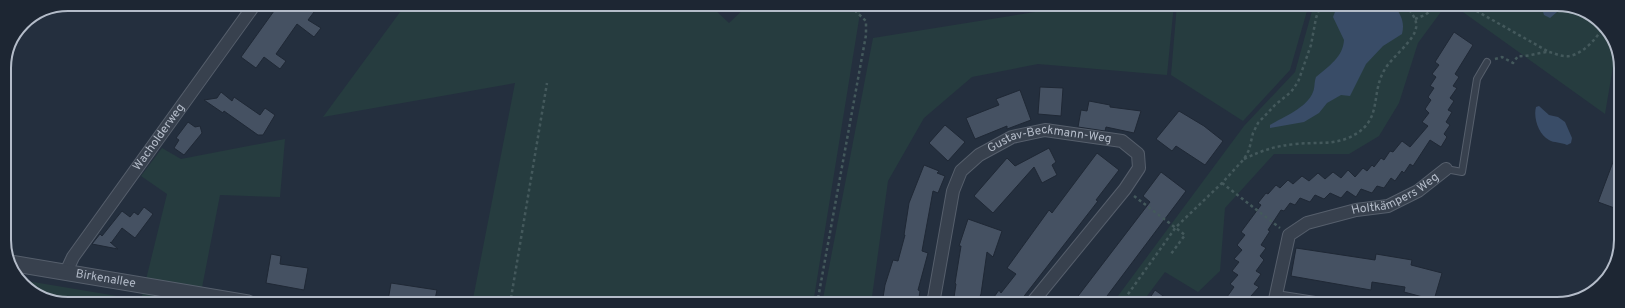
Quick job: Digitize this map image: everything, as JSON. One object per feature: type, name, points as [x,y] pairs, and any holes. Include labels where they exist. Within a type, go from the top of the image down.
[{"type":"street","name":"Wacholderweg","points":[[66,272],[73,257],[250,11]]},
{"type":"street","name":"Gustav-Beckmann-Weg","points":[[934,297],[953,191],[961,171],[979,155],[1012,137],[1045,130],[1122,142],[1138,154],[1140,168],[1125,189],[1037,297]]},
{"type":"street","name":"Holtkämpers Weg","points":[[1289,235],[1307,223],[1356,210],[1388,206],[1418,191],[1446,169]]},
{"type":"street","points":[[1276,297],[1289,235]]},
{"type":"street","name":"Birkenallee","points":[[17,264],[200,297]]},
{"type":"lane","name":"Holtkämpers Weg","points":[[1446,169],[1462,172],[1477,79],[1487,62]]},
{"type":"path","points":[[818,297],[866,35],[866,20],[856,11]]},
{"type":"path","points":[[1125,297],[1176,228],[1244,159],[1249,150],[1253,133],[1258,123],[1275,105],[1291,92],[1298,82],[1311,45],[1318,11]]},
{"type":"path","points":[[1244,159],[1272,147],[1335,142],[1348,138],[1362,130],[1371,117],[1375,106],[1380,79],[1385,69],[1414,35],[1417,27],[1415,19],[1410,11]]},
{"type":"path","points":[[1415,19],[1425,15],[1430,11]]},
{"type":"path","points":[[1478,11],[1549,52],[1565,56],[1573,56],[1591,42],[1600,30]]},
{"type":"path","points":[[1487,62],[1502,57],[1513,63],[1518,56],[1528,56],[1549,52]]},
{"type":"path","points":[[511,297],[547,83]]},
{"type":"path","points":[[1222,183],[1289,235]]},
{"type":"path","points":[[1125,189],[1185,235],[1171,254]]},
{"type":"green space","points":[[401,11],[716,11],[729,23],[742,11],[860,11],[814,297],[473,297],[515,83],[323,117]]},
{"type":"green space","points":[[1041,11],[1173,11],[1167,75],[1038,64],[972,77],[924,118],[888,181],[872,297],[823,297],[873,38]]},
{"type":"green space","points":[[1176,11],[1307,11],[1290,70],[1243,121],[1171,75]]},
{"type":"green space","points":[[1312,11],[1442,11],[1418,43],[1399,103],[1379,136],[1349,154],[1274,154],[1225,208],[1220,271],[1198,292],[1165,272],[1146,297],[1117,297],[1244,126],[1295,72]]},
{"type":"green space","points":[[1461,11],[1564,11],[1579,15],[1595,25],[1606,40],[1613,57],[1614,63],[1605,114]]},
{"type":"green space","points":[[285,139],[280,197],[220,195],[200,297],[142,297],[167,194],[141,176],[162,148],[181,159]]},
{"type":"green space","points":[[29,281],[123,297],[61,297],[43,291]]},
{"type":"water","points":[[1335,11],[1398,11],[1402,19],[1402,34],[1383,46],[1366,64],[1350,96],[1341,95],[1327,103],[1319,113],[1304,122],[1270,128],[1270,125],[1294,112],[1306,103],[1313,92],[1316,77],[1334,61],[1341,51],[1344,40],[1333,17]]},
{"type":"water","points":[[1543,11],[1558,11],[1550,18],[1544,15]]},
{"type":"water","points":[[1539,106],[1549,115],[1558,117],[1565,122],[1572,138],[1571,143],[1567,145],[1553,142],[1545,138],[1538,126],[1535,116],[1536,107]]},
{"type":"building","points":[[274,11],[315,11],[308,20],[321,28],[314,37],[297,24],[276,54],[286,61],[280,69],[264,57],[256,68],[241,57]]},
{"type":"building","points":[[1454,32],[1473,45],[1455,74],[1459,77],[1453,86],[1457,88],[1450,98],[1454,101],[1448,110],[1452,112],[1446,122],[1450,125],[1444,134],[1447,137],[1441,147],[1430,140],[1413,166],[1410,164],[1404,173],[1402,171],[1395,181],[1391,178],[1384,188],[1377,186],[1372,193],[1361,189],[1356,197],[1347,191],[1341,198],[1330,193],[1324,199],[1315,195],[1310,202],[1300,198],[1295,205],[1290,203],[1284,211],[1281,210],[1268,230],[1270,231],[1261,245],[1266,248],[1260,256],[1264,260],[1256,271],[1261,274],[1254,284],[1259,287],[1251,296],[1253,297],[1227,297],[1234,287],[1230,284],[1238,275],[1232,271],[1239,262],[1234,259],[1242,250],[1237,245],[1245,235],[1241,232],[1261,205],[1258,203],[1266,193],[1268,194],[1276,185],[1280,188],[1288,180],[1293,184],[1302,176],[1309,181],[1318,173],[1325,179],[1333,172],[1341,178],[1348,170],[1355,177],[1363,168],[1367,171],[1372,165],[1374,167],[1381,158],[1384,160],[1390,151],[1393,152],[1402,141],[1410,147],[1428,126],[1422,122],[1429,113],[1425,109],[1431,100],[1428,97],[1434,88],[1430,86],[1436,77],[1432,74],[1439,65],[1435,62]]},
{"type":"building","points":[[1040,87],[1063,88],[1061,116],[1038,114]]},
{"type":"building","points":[[1020,90],[1031,120],[1007,129],[1007,126],[975,139],[966,118],[999,105],[996,99]]},
{"type":"building","points":[[221,92],[232,101],[234,97],[260,115],[265,108],[275,115],[263,135],[258,135],[224,111],[223,113],[204,100],[217,98]]},
{"type":"building","points":[[1089,101],[1110,105],[1110,107],[1141,111],[1134,133],[1106,127],[1105,131],[1078,127],[1081,110],[1087,111]]},
{"type":"building","points":[[1179,111],[1204,126],[1223,141],[1205,165],[1176,146],[1172,151],[1156,139]]},
{"type":"building","points":[[188,122],[195,127],[200,126],[202,133],[184,155],[174,148],[179,140],[176,138]]},
{"type":"building","points":[[945,125],[965,142],[948,161],[929,143]]},
{"type":"building","points":[[1049,148],[1056,162],[1052,165],[1057,175],[1042,183],[1034,167],[993,213],[974,196],[1007,158],[1015,166]]},
{"type":"building","points":[[1097,153],[1119,170],[1096,200],[1098,201],[1023,297],[994,297],[999,290],[1001,293],[1016,274],[1007,268],[1049,210],[1052,213]]},
{"type":"building","points":[[1614,159],[1614,208],[1598,202]]},
{"type":"building","points":[[924,165],[939,171],[937,173],[945,176],[938,193],[933,191],[922,251],[928,253],[918,290],[920,291],[919,297],[883,297],[885,285],[893,260],[898,261],[905,235],[909,203]]},
{"type":"building","points":[[1161,172],[1186,191],[1106,297],[1077,297],[1150,202],[1143,196]]},
{"type":"building","points":[[144,207],[153,214],[135,238],[122,228],[111,243],[118,249],[92,244],[100,234],[102,236],[122,211],[130,217],[134,212],[138,215]]},
{"type":"building","points":[[968,219],[1002,231],[993,257],[987,252],[980,297],[954,297],[961,246],[959,246]]},
{"type":"building","points":[[1296,248],[1375,260],[1376,254],[1412,260],[1411,265],[1442,273],[1435,297],[1423,297],[1404,292],[1405,287],[1372,282],[1371,290],[1291,276]]},
{"type":"building","points":[[271,254],[281,256],[280,264],[308,268],[304,290],[266,283]]},
{"type":"building","points":[[391,283],[437,290],[436,297],[389,297]]},
{"type":"building","points":[[1155,290],[1164,297],[1150,297]]}]
